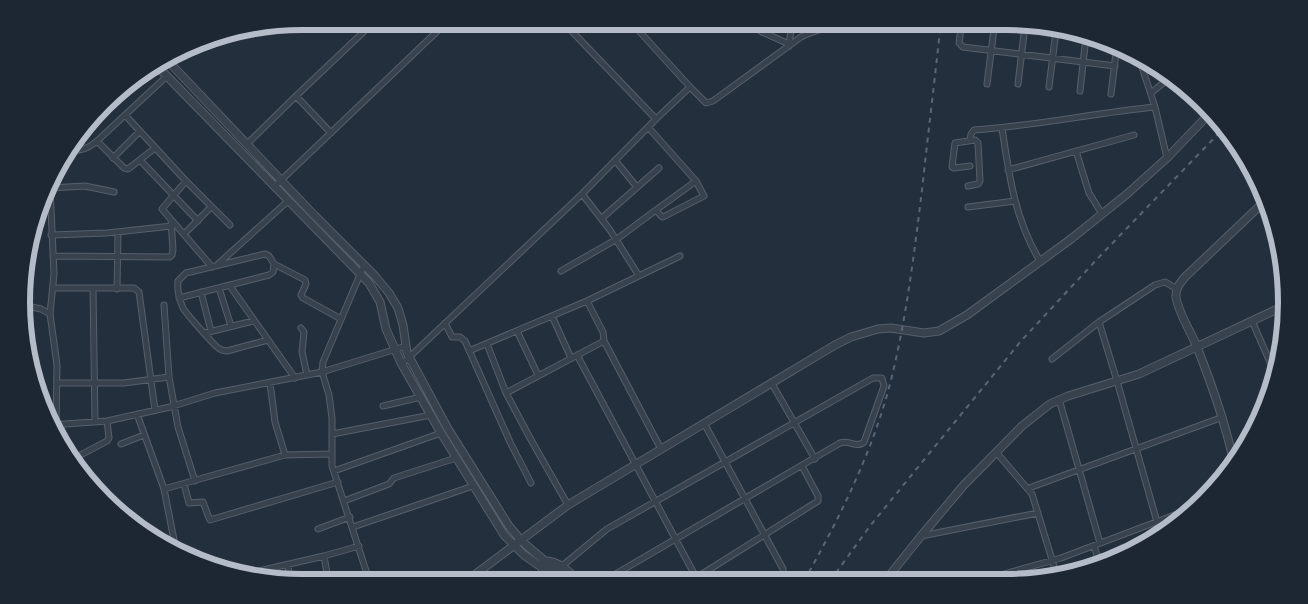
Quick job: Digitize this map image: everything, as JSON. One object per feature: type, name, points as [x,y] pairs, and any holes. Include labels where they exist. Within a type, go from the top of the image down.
[{"type":"street","points":[[247,144],[366,30]]},
{"type":"street","points":[[274,187],[439,30]]},
{"type":"street","points":[[571,30],[656,119]]},
{"type":"street","points":[[638,30],[703,102],[709,103],[789,45],[801,37],[818,30]]},
{"type":"street","points":[[759,30],[789,45]]},
{"type":"street","points":[[789,45],[791,30]]},
{"type":"street","points":[[961,30],[960,46],[1115,66]]},
{"type":"street","points":[[987,84],[994,30]]},
{"type":"street","points":[[1018,84],[1025,31]]},
{"type":"street","points":[[1049,87],[1056,34]]},
{"type":"street","points":[[1080,91],[1086,42]]},
{"type":"street","points":[[1111,94],[1117,54]]},
{"type":"street","points":[[171,64],[375,276],[398,308],[409,357],[448,429],[520,540],[554,574]]},
{"type":"street","points":[[1142,66],[1155,107],[1167,158]]},
{"type":"street","points":[[161,70],[369,283],[380,302],[386,329],[402,364],[430,415],[504,535],[514,546],[559,574]]},
{"type":"street","points":[[77,150],[90,147],[97,142],[167,76]]},
{"type":"street","points":[[1151,93],[1165,81]]},
{"type":"street","points":[[402,364],[582,194],[656,119],[690,88]]},
{"type":"street","points":[[296,96],[331,133]]},
{"type":"street","points":[[970,140],[970,134],[974,130],[1002,128],[1121,110],[1155,107]]},
{"type":"street","points":[[125,115],[230,225]]},
{"type":"street","points":[[476,574],[568,505],[835,345],[868,331],[892,328],[924,333],[939,331],[967,315],[1102,214],[1167,158],[1205,117]]},
{"type":"street","points":[[648,128],[696,181],[704,193],[703,198],[663,217],[656,210]]},
{"type":"street","points":[[1002,128],[1015,201],[1024,230],[1040,261]]},
{"type":"street","points":[[113,158],[140,132]]},
{"type":"street","points":[[1008,170],[1134,135]]},
{"type":"street","points":[[968,186],[978,184],[980,181],[978,143],[975,140],[970,140],[955,143],[952,165],[954,168],[970,166]]},
{"type":"street","points":[[97,142],[124,168],[128,168],[155,148]]},
{"type":"street","points":[[1076,151],[1089,193],[1102,214]]},
{"type":"street","points":[[140,160],[198,221]]},
{"type":"street","points":[[615,160],[636,186]]},
{"type":"street","points":[[602,218],[658,168]]},
{"type":"street","points":[[186,181],[162,208],[214,267]]},
{"type":"street","points":[[561,271],[617,239],[696,181]]},
{"type":"street","points":[[56,187],[85,186],[114,192]]},
{"type":"street","points":[[582,194],[617,239],[639,276]]},
{"type":"street","points":[[50,199],[53,288],[50,314],[55,346],[56,418]]},
{"type":"street","points":[[968,207],[1015,201]]},
{"type":"street","points":[[214,267],[288,202]]},
{"type":"street","points":[[1232,454],[1223,417],[1176,296],[1177,289],[1185,276],[1260,206]]},
{"type":"street","points":[[184,234],[211,207]]},
{"type":"street","points":[[53,256],[170,257],[173,250],[171,220]]},
{"type":"street","points":[[52,236],[172,226]]},
{"type":"street","points":[[117,289],[118,232]]},
{"type":"street","points":[[268,340],[221,350],[184,310],[179,298],[178,281],[181,276],[186,273],[265,254],[269,256],[274,264],[305,280],[306,284],[301,295],[303,298],[341,319]]},
{"type":"street","points":[[469,351],[587,301],[680,256]]},
{"type":"street","points":[[179,298],[272,274],[274,264]]},
{"type":"street","points":[[364,265],[323,362],[322,372],[331,406],[334,471],[367,574]]},
{"type":"street","points":[[1052,359],[1133,298],[1161,283],[1168,283],[1177,289]]},
{"type":"street","points":[[230,286],[295,378]]},
{"type":"street","points":[[53,288],[134,288],[139,292],[155,410]]},
{"type":"street","points":[[94,288],[96,422]]},
{"type":"street","points":[[219,288],[231,326]]},
{"type":"street","points":[[202,292],[212,331]]},
{"type":"street","points":[[587,301],[602,332],[604,341],[661,449]]},
{"type":"street","points":[[164,305],[169,377],[178,427],[196,482]]},
{"type":"street","points":[[30,307],[41,309],[50,314]]},
{"type":"street","points":[[891,574],[964,485],[1022,426],[1050,404],[1059,399],[1140,374],[1278,309]]},
{"type":"street","points":[[552,316],[571,358]]},
{"type":"street","points":[[205,333],[254,321]]},
{"type":"street","points":[[1252,321],[1271,363]]},
{"type":"street","points":[[1099,322],[1118,381],[1157,522]]},
{"type":"street","points":[[445,323],[452,337],[463,338],[510,442],[531,483]]},
{"type":"street","points":[[302,328],[304,332],[302,352],[306,375]]},
{"type":"street","points":[[517,331],[538,375]]},
{"type":"street","points":[[506,393],[604,341]]},
{"type":"street","points":[[487,344],[506,393],[568,505]]},
{"type":"street","points":[[59,425],[96,422],[175,406],[214,394],[322,372],[406,346]]},
{"type":"street","points":[[577,354],[693,574]]},
{"type":"street","points":[[57,383],[95,384],[169,377]]},
{"type":"street","points":[[562,566],[607,529],[873,378],[882,378],[884,381],[864,442],[856,445],[843,441],[616,574]]},
{"type":"street","points":[[772,382],[815,458]]},
{"type":"street","points":[[270,383],[275,422],[285,455]]},
{"type":"street","points":[[383,406],[421,397]]},
{"type":"street","points":[[1059,399],[1100,543]]},
{"type":"street","points":[[137,414],[164,489],[174,542]]},
{"type":"street","points":[[332,434],[430,415]]},
{"type":"street","points":[[1029,488],[1223,417]]},
{"type":"street","points":[[78,456],[107,441],[109,438],[107,420]]},
{"type":"street","points":[[704,424],[784,571],[782,574]]},
{"type":"street","points":[[334,471],[441,433]]},
{"type":"street","points":[[121,444],[144,435]]},
{"type":"street","points":[[996,452],[1029,488],[1055,570]]},
{"type":"street","points":[[164,489],[196,482],[285,455],[332,454]]},
{"type":"street","points":[[344,501],[389,484],[394,478],[456,458]]},
{"type":"street","points":[[705,574],[818,502],[818,496],[802,466]]},
{"type":"street","points":[[184,484],[189,503],[203,502],[210,520],[338,482]]},
{"type":"street","points":[[353,527],[473,486]]},
{"type":"street","points":[[921,536],[1038,512]]},
{"type":"street","points":[[1004,574],[1053,561],[1175,515]]},
{"type":"street","points":[[318,528],[350,517]]},
{"type":"street","points":[[258,571],[288,565],[359,546]]},
{"type":"street","points":[[1094,546],[1098,558]]},
{"type":"street","points":[[324,556],[327,574]]},
{"type":"street","points":[[542,564],[554,562],[571,574]]},
{"type":"street","points":[[542,564],[544,574]]},
{"type":"street","points":[[288,565],[289,573]]},
{"type":"street","points":[[1025,569],[1026,573]]},
{"type":"railway","points":[[808,574],[830,534],[864,460],[883,410],[890,384],[901,336],[913,263],[940,30]]},
{"type":"railway","points":[[835,574],[870,526],[1021,341],[1219,133]]}]
